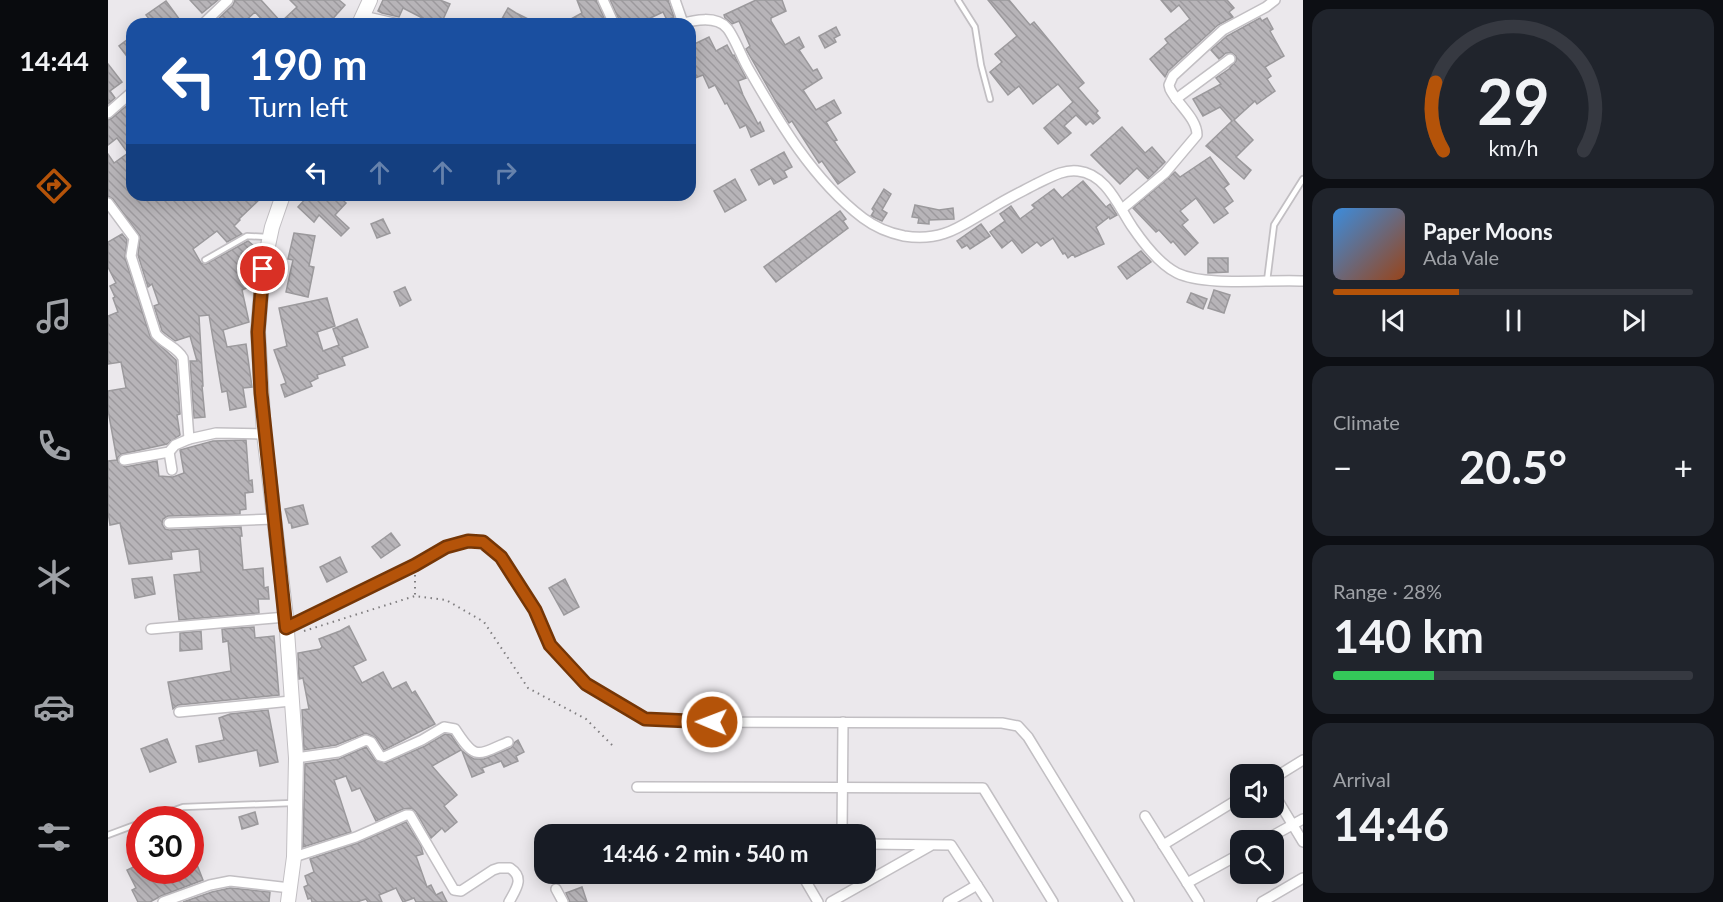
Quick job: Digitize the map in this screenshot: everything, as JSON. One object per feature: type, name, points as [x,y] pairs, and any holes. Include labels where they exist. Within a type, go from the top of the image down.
[{"type":"main road","points":[[362,18],[370,0]]},
{"type":"main road","points":[[281,201],[269,237],[259,302],[264,434],[286,627],[296,758],[294,857],[289,895]]},
{"type":"street","points":[[209,18],[228,0]]},
{"type":"street","points":[[603,0],[611,18]]},
{"type":"street","points":[[675,0],[680,18]]},
{"type":"street","points":[[1122,209],[1165,173],[1197,135],[1192,120],[1176,99],[1169,85],[1173,76],[1223,30],[1275,0]]},
{"type":"street","points":[[696,20],[712,20],[727,27],[748,68],[813,169],[852,209],[882,230],[917,238],[930,238],[949,232],[1055,175],[1067,171],[1078,171],[1096,178],[1113,195],[1145,245],[1177,272],[1188,277],[1216,280],[1303,281]]},
{"type":"street","points":[[1176,99],[1230,59]]},
{"type":"street","points":[[108,113],[126,102]]},
{"type":"street","points":[[108,203],[134,238],[131,256],[156,334],[177,350],[183,358],[189,439]]},
{"type":"street","points":[[124,460],[169,452],[175,445],[189,439],[216,433],[264,434]]},
{"type":"street","points":[[169,452],[172,470]]},
{"type":"street","points":[[169,523],[274,519]]},
{"type":"street","points":[[151,629],[286,627],[415,565],[446,547],[468,541],[483,542],[501,557],[535,610],[550,645],[565,662],[586,684],[645,719],[690,722],[1002,723],[1018,726],[1028,737],[1129,902]]},
{"type":"street","points":[[178,712],[291,701]]},
{"type":"street","points":[[842,824],[843,722]]},
{"type":"street","points":[[296,758],[338,752],[366,740],[371,742],[380,756],[384,757],[444,727],[455,729],[472,752],[482,753],[508,742]]},
{"type":"street","points":[[1284,772],[1303,760]]},
{"type":"street","points":[[637,787],[983,788],[1053,902]]},
{"type":"street","points":[[1163,845],[1230,804]]},
{"type":"street","points":[[1284,810],[1303,842]]},
{"type":"street","points":[[294,857],[356,837],[410,815],[414,818],[454,890],[461,891],[499,868],[510,868],[518,875],[519,880],[509,902]]},
{"type":"street","points":[[1146,816],[1199,902]]},
{"type":"street","points":[[1284,830],[1303,819]]},
{"type":"street","points":[[876,844],[951,845],[988,902]]},
{"type":"street","points":[[831,902],[932,845]]},
{"type":"street","points":[[1187,884],[1230,860]]},
{"type":"street","points":[[1262,902],[1303,878]]},
{"type":"street","points":[[163,902],[210,885],[230,881],[289,895]]},
{"type":"street","points":[[807,884],[818,902]]},
{"type":"street","points":[[948,902],[977,885]]},
{"type":"street","points":[[556,889],[562,902]]},
{"type":"lane","points":[[958,0],[975,27],[981,65],[990,99]]},
{"type":"lane","points":[[1266,281],[1274,225],[1303,179]]},
{"type":"lane","points":[[205,260],[247,236],[269,237]]},
{"type":"lane","points":[[204,806],[295,802]]},
{"type":"lane","points":[[108,835],[126,828]]},
{"type":"path","points":[[415,565],[416,596]]},
{"type":"path","points":[[286,627],[416,596],[446,600],[484,622],[528,688],[586,718],[613,746]]},
{"type":"building","points":[[190,0],[218,0],[202,13]]},
{"type":"building","points":[[235,0],[261,0],[277,18],[260,18],[255,12],[248,18],[219,18],[233,5]]},
{"type":"building","points":[[290,0],[339,0],[345,5],[333,18],[285,18],[297,7]]},
{"type":"building","points":[[383,0],[440,0],[450,4],[444,18],[422,18],[403,8],[399,17],[378,11]]},
{"type":"building","points":[[577,0],[596,0],[604,18],[573,18],[582,13]]},
{"type":"building","points":[[610,0],[668,0],[674,17],[666,18],[663,12],[650,18],[618,18]]},
{"type":"building","points":[[756,0],[782,0],[786,11],[771,18],[771,21],[785,45],[799,37],[804,47],[799,50],[813,71],[817,69],[822,78],[803,90],[816,110],[834,100],[841,113],[826,122],[837,140],[834,141],[855,172],[838,184],[822,161],[819,163],[792,121],[789,123],[778,105],[746,49],[750,46],[739,21],[732,24],[725,18],[724,15]]},
{"type":"building","points":[[988,0],[1009,0],[1030,25],[1034,22],[1084,83],[1078,88],[1098,111],[1096,113],[1100,118],[1093,124],[1090,121],[1086,125],[1076,115],[1064,126],[1071,133],[1058,144],[1044,128],[1073,102],[1058,84],[1033,104],[1019,86],[1008,95],[990,72],[1002,62],[995,54],[1017,36]]},
{"type":"building","points":[[1161,0],[1227,0],[1234,8],[1229,12],[1233,17],[1218,25],[1168,71],[1165,77],[1150,59],[1168,43],[1165,39],[1190,19],[1179,5],[1171,12]]},
{"type":"building","points":[[166,1],[179,18],[148,18],[146,15]]},
{"type":"building","points":[[508,8],[526,18],[502,18]]},
{"type":"building","points":[[1260,18],[1262,21],[1267,18],[1273,29],[1270,31],[1284,56],[1265,67],[1271,76],[1267,79],[1275,91],[1257,104],[1255,101],[1234,120],[1253,140],[1236,157],[1251,170],[1244,179],[1206,146],[1232,121],[1220,107],[1203,116],[1193,99],[1221,84],[1216,78],[1236,61],[1236,56],[1232,53],[1226,53],[1219,59],[1211,50],[1227,36]]},
{"type":"building","points":[[836,27],[840,35],[834,38],[836,42],[825,48],[819,36]]},
{"type":"building","points":[[709,37],[716,51],[727,45],[746,78],[738,81],[743,95],[764,131],[751,137],[746,125],[740,128],[715,85],[709,88],[703,75],[696,78],[696,43]]},
{"type":"building","points":[[126,41],[126,55],[119,46]]},
{"type":"building","points":[[108,64],[122,82],[110,91],[115,98],[108,104]]},
{"type":"building","points":[[126,106],[126,150],[117,138],[108,145],[108,120]]},
{"type":"building","points":[[1122,127],[1145,153],[1152,147],[1165,162],[1148,179],[1137,168],[1120,184],[1091,155]]},
{"type":"building","points":[[784,152],[792,167],[784,171],[787,177],[774,184],[771,178],[759,185],[751,170]]},
{"type":"building","points":[[108,154],[114,163],[126,154],[126,201],[258,201],[234,226],[242,234],[227,242],[217,231],[193,249],[201,263],[206,264],[248,241],[254,246],[241,253],[249,273],[247,274],[251,286],[242,290],[249,322],[223,330],[227,347],[246,344],[252,387],[243,388],[246,407],[230,410],[227,391],[222,392],[209,315],[199,316],[205,417],[194,418],[190,361],[197,361],[190,336],[175,341],[162,331],[154,306],[159,304],[152,284],[148,287],[138,255],[140,236],[113,199],[108,196]]},
{"type":"building","points":[[1210,157],[1229,184],[1224,188],[1233,201],[1224,208],[1228,213],[1214,223],[1196,198],[1180,211],[1188,220],[1182,225],[1198,243],[1185,255],[1173,241],[1171,243],[1159,230],[1156,232],[1133,208],[1175,172],[1180,177]]},
{"type":"building","points":[[735,179],[746,200],[725,212],[714,191]]},
{"type":"building","points":[[1083,181],[1106,207],[1110,204],[1117,215],[1110,219],[1109,217],[1096,227],[1104,244],[1075,257],[1073,254],[1068,258],[1053,238],[1041,246],[1037,242],[1022,253],[1012,240],[1002,248],[990,232],[1005,221],[1000,214],[1011,206],[1020,219],[1035,208],[1032,205],[1054,189],[1062,198]]},
{"type":"building","points":[[884,189],[891,194],[882,210],[887,213],[882,221],[871,216],[874,211],[872,209]]},
{"type":"building","points":[[304,201],[344,201],[346,203],[335,215],[349,228],[341,236],[319,215],[314,222],[298,207]]},
{"type":"building","points":[[915,205],[939,210],[953,208],[954,219],[929,220],[929,224],[918,223],[919,218],[912,217]]},
{"type":"building","points":[[840,211],[846,219],[843,221],[848,228],[776,282],[764,267]]},
{"type":"building","points":[[383,219],[390,233],[377,238],[371,224]]},
{"type":"building","points":[[981,224],[990,236],[970,249],[967,245],[962,248],[957,241]]},
{"type":"building","points":[[294,233],[315,236],[309,266],[314,267],[308,297],[286,292],[293,260],[288,259]]},
{"type":"building","points":[[122,234],[127,240],[125,258],[150,336],[176,360],[180,414],[177,415],[180,435],[167,444],[122,454],[118,457],[118,462],[125,467],[157,461],[159,476],[173,477],[184,473],[180,450],[213,441],[246,440],[249,481],[252,480],[253,492],[245,493],[246,509],[240,510],[240,514],[168,516],[163,519],[162,524],[165,529],[169,530],[241,527],[243,570],[263,568],[264,588],[268,587],[269,599],[258,599],[259,613],[179,620],[174,575],[201,572],[199,549],[171,552],[172,559],[129,564],[120,523],[110,525],[108,461],[117,460],[108,410],[108,391],[126,388],[121,362],[108,364],[108,316],[118,312],[110,286],[116,283],[108,267],[108,242]]},
{"type":"building","points":[[1141,251],[1151,262],[1127,279],[1118,267]]},
{"type":"building","points":[[1208,258],[1228,258],[1228,272],[1208,273]]},
{"type":"building","points":[[405,287],[411,300],[400,306],[394,292]]},
{"type":"building","points":[[1214,290],[1230,295],[1224,313],[1208,308]]},
{"type":"building","points":[[1191,293],[1207,299],[1203,309],[1187,302]]},
{"type":"building","points":[[327,298],[335,326],[317,332],[323,351],[339,345],[333,329],[357,319],[368,347],[342,357],[345,365],[317,375],[318,378],[310,382],[312,386],[285,397],[281,385],[286,383],[274,350],[287,346],[279,308]]},
{"type":"building","points":[[303,505],[308,524],[292,528],[285,509]]},
{"type":"building","points":[[391,533],[400,545],[381,558],[372,547]]},
{"type":"building","points":[[340,557],[347,572],[327,582],[320,567]]},
{"type":"building","points":[[152,577],[155,594],[135,598],[132,579]]},
{"type":"building","points":[[565,579],[579,607],[564,615],[549,588]]},
{"type":"building","points":[[349,626],[366,660],[353,666],[362,683],[383,672],[392,689],[406,682],[412,693],[415,691],[435,724],[384,750],[376,738],[366,733],[336,745],[304,750],[302,710],[309,709],[303,678],[299,679],[298,653],[320,649],[322,647],[319,639]]},
{"type":"building","points":[[254,627],[255,638],[274,636],[279,695],[178,705],[173,709],[168,682],[231,671],[228,641],[223,642],[222,629]]},
{"type":"building","points":[[201,631],[202,649],[180,651],[180,633]]},
{"type":"building","points":[[268,710],[278,762],[260,766],[257,750],[199,762],[196,746],[224,740],[219,718],[230,714]]},
{"type":"building","points":[[445,734],[451,735],[461,750],[432,766],[457,795],[444,806],[457,822],[445,832],[442,828],[431,838],[416,812],[411,808],[403,809],[376,821],[360,788],[352,791],[346,776],[334,780],[351,832],[303,847],[305,764],[339,759],[366,747],[375,760],[386,763],[425,746]]},
{"type":"building","points":[[167,739],[176,762],[150,772],[141,749]]},
{"type":"building","points":[[518,740],[524,752],[516,756],[518,761],[504,767],[501,761],[482,768],[484,772],[472,777],[462,751],[474,759],[484,759],[511,748]]},
{"type":"building","points":[[255,812],[258,824],[242,829],[239,817]]},
{"type":"building","points":[[406,822],[421,846],[423,854],[416,856],[427,887],[431,885],[436,895],[442,892],[447,902],[416,902],[414,898],[403,902],[396,888],[379,895],[382,902],[368,902],[366,899],[357,902],[312,902],[311,898],[308,899],[304,887],[308,885],[305,876],[314,872],[310,859],[358,843]]},
{"type":"building","points":[[134,884],[192,884],[150,902],[138,902],[132,890],[136,888]]},
{"type":"building","points":[[582,887],[587,902],[570,902],[566,893]]},
{"type":"building","points":[[230,888],[270,892],[269,902],[183,902],[212,892]]},
{"type":"route","points":[[263,269],[258,332],[261,393],[286,628],[415,565],[446,547],[468,541],[483,542],[501,557],[535,610],[550,645],[586,684],[645,719],[712,722]]}]
